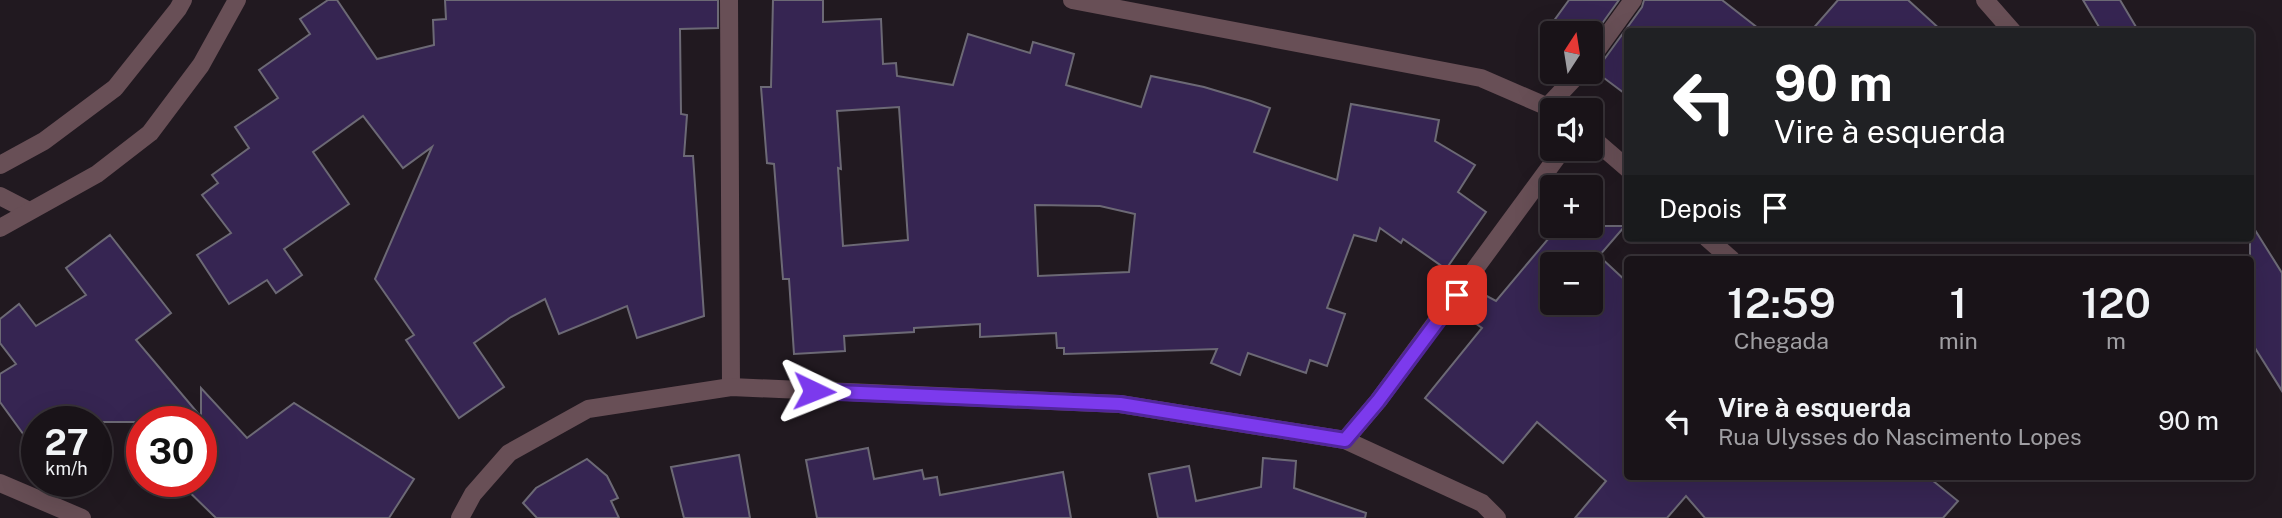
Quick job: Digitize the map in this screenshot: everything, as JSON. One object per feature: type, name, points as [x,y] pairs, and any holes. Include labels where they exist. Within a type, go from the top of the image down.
[{"type":"street","points":[[0,165],[44,141],[115,88],[183,0]]},
{"type":"street","points":[[0,228],[97,174],[150,133],[201,65],[237,0]]},
{"type":"street","points":[[729,0],[731,387]]},
{"type":"street","points":[[1072,0],[1481,78],[1540,103]]},
{"type":"street","points":[[1603,41],[1633,0]]},
{"type":"street","points":[[1984,0],[2009,28]]},
{"type":"street","points":[[1560,98],[1571,84]]},
{"type":"street","points":[[1603,147],[1624,166]]},
{"type":"street","points":[[1345,440],[1378,401],[1554,161]]},
{"type":"street","points":[[0,196],[29,211]]},
{"type":"street","points":[[1712,242],[1728,256]]},
{"type":"street","points":[[460,518],[473,494],[509,453],[588,409],[731,387],[1120,404],[1345,440],[1482,503],[1497,518]]},
{"type":"street","points":[[0,483],[82,518]]},
{"type":"building","points":[[328,0],[337,0],[377,59],[434,45],[433,20],[446,19],[445,0],[718,0],[718,28],[680,29],[681,114],[687,115],[684,156],[693,156],[704,316],[637,338],[627,306],[559,334],[545,299],[511,317],[474,343],[504,387],[459,418],[406,340],[414,335],[375,279],[432,147],[403,168],[363,116],[313,152],[349,204],[284,249],[302,275],[276,293],[267,280],[229,304],[197,255],[231,233],[202,195],[218,183],[212,175],[249,148],[235,127],[278,98],[259,70],[310,34],[300,19]]},
{"type":"building","points":[[773,0],[823,0],[823,22],[881,19],[883,64],[896,63],[897,76],[953,85],[968,34],[1030,53],[1033,42],[1074,54],[1066,85],[1141,107],[1151,76],[1204,87],[1270,108],[1254,152],[1337,180],[1351,104],[1439,120],[1435,141],[1475,165],[1458,192],[1486,212],[1446,269],[1403,239],[1401,243],[1380,228],[1376,241],[1354,235],[1327,308],[1345,314],[1327,366],[1310,360],[1306,373],[1248,353],[1240,375],[1211,363],[1217,349],[1064,354],[1064,348],[1057,348],[1056,333],[980,337],[980,324],[914,328],[914,332],[844,336],[845,351],[794,354],[789,279],[783,279],[774,164],[767,163],[761,87],[771,87]],"holes":[[[899,107],[908,240],[843,246],[837,111]],[[1035,205],[1100,206],[1135,214],[1129,272],[1038,276]]]},
{"type":"building","points":[[1569,0],[1619,0],[1603,22],[1554,21]]},
{"type":"building","points":[[1644,0],[1722,0],[1758,28],[1627,28]]},
{"type":"building","points":[[1838,0],[1908,0],[1939,28],[1814,28]]},
{"type":"building","points":[[2083,0],[2120,0],[2137,28],[2100,28]]},
{"type":"building","points":[[1624,32],[1624,93],[1603,77],[1603,61]]},
{"type":"building","points":[[1603,226],[1624,226],[1602,252],[1540,252],[1540,315],[1603,315],[1603,260],[1624,279],[1624,480],[1932,480],[1958,501],[1943,518],[1705,518],[1686,496],[1667,518],[1575,518],[1606,481],[1537,422],[1503,463],[1425,398],[1482,328],[1468,318],[1485,295],[1496,301],[1549,238],[1603,238]]},
{"type":"building","points":[[2254,228],[2282,273],[2282,391],[2254,346],[2254,256],[2250,256]]},
{"type":"building","points":[[110,235],[171,313],[136,340],[192,406],[126,406],[126,422],[112,422],[112,406],[21,406],[21,431],[0,402],[0,374],[16,364],[0,343],[0,319],[19,304],[36,326],[86,295],[66,268]]},
{"type":"building","points":[[201,388],[247,438],[294,403],[414,479],[389,518],[216,518],[194,497],[217,497],[217,406],[201,406]]},
{"type":"building","points":[[868,448],[874,479],[922,470],[924,479],[937,477],[940,495],[1063,472],[1071,518],[817,518],[806,460]]},
{"type":"building","points":[[739,455],[750,518],[684,518],[671,467]]},
{"type":"building","points":[[1263,458],[1296,461],[1294,488],[1366,513],[1365,518],[1158,518],[1149,474],[1189,466],[1196,501],[1261,487]]},
{"type":"building","points":[[587,459],[607,476],[618,498],[611,501],[619,518],[537,518],[523,503],[536,488]]},
{"type":"route","points":[[814,391],[1120,404],[1345,440],[1378,401],[1457,295]]}]
